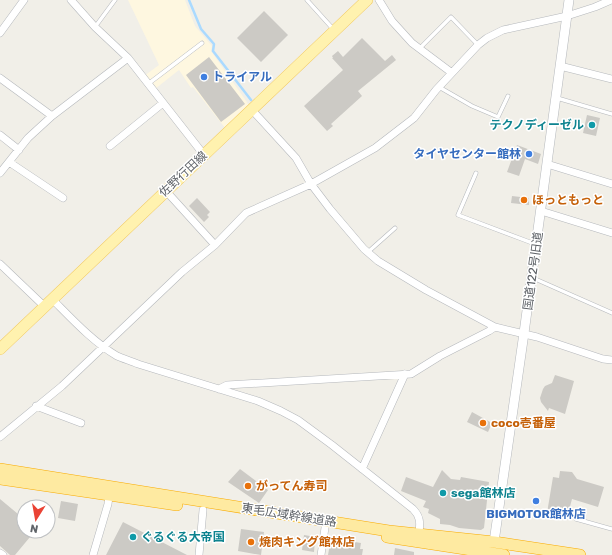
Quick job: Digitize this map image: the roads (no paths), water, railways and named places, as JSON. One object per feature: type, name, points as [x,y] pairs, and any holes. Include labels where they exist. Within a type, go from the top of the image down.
[{"type":"highway","name":"東毛広域幹線道路","points":[[0,470],[496,551],[580,555]]},
{"type":"highway","name":"東毛広域幹線道路","points":[[0,479],[203,510],[419,534],[496,551]]},
{"type":"main road","name":"佐野行田線","points":[[0,349],[367,0]]},
{"type":"street","points":[[0,33],[24,0]]},
{"type":"street","points":[[71,0],[95,27],[128,58],[204,155]]},
{"type":"street","points":[[379,0],[392,20],[419,49],[452,73]]},
{"type":"street","name":"国道122号旧道","points":[[496,551],[569,0]]},
{"type":"street","points":[[0,437],[62,386],[182,272],[215,245],[246,213],[311,184],[375,148],[414,118],[439,87],[478,45],[487,38],[502,30],[567,16],[595,7],[610,0]]},
{"type":"street","points":[[0,173],[28,138],[52,116],[128,58]]},
{"type":"street","points":[[560,66],[612,79]]},
{"type":"street","points":[[0,78],[52,116]]},
{"type":"street","points":[[110,146],[163,103]]},
{"type":"street","points":[[252,110],[296,158],[311,184],[359,244],[378,261],[426,290],[495,327],[524,333],[604,359],[612,360]]},
{"type":"street","points":[[0,135],[19,150]]},
{"type":"street","points":[[9,162],[63,198]]},
{"type":"street","points":[[547,164],[612,184]]},
{"type":"street","points":[[166,191],[215,245]]},
{"type":"street","points":[[541,210],[612,233]]},
{"type":"street","points":[[0,264],[104,347],[119,356],[138,364],[258,401],[298,420],[413,509],[418,514],[420,520],[419,534]]},
{"type":"street","points":[[220,389],[227,385],[411,374],[440,356],[495,327]]},
{"type":"street","points":[[362,469],[405,374]]},
{"type":"street","points":[[36,406],[81,423]]},
{"type":"street","points":[[93,555],[109,496]]},
{"type":"street","points":[[199,555],[203,510]]},
{"type":"street","points":[[321,555],[326,524]]},
{"type":"lane","points":[[95,27],[115,0]]},
{"type":"lane","points":[[308,0],[335,30]]},
{"type":"lane","points":[[419,49],[451,17],[478,45]]},
{"type":"lane","points":[[148,84],[202,43]]},
{"type":"lane","points":[[439,87],[472,106],[498,117],[508,96]]},
{"type":"lane","points":[[556,98],[612,114]]},
{"type":"lane","points":[[476,173],[458,215],[536,245]]},
{"type":"lane","points":[[368,252],[395,228]]},
{"type":"lane","points":[[532,278],[612,313]]},
{"type":"lane","points":[[576,519],[612,529]]},
{"type":"waterway","points":[[189,0],[201,29],[214,44],[213,51],[251,100]]},
{"type":"place","name":"トライアル","points":[[204,77]]},
{"type":"place","name":"テクノディーゼル","points":[[592,125]]},
{"type":"place","name":"タイヤセンター館林","points":[[529,154]]},
{"type":"place","name":"ほっともっと","points":[[524,200]]},
{"type":"place","name":"coco壱番屋","points":[[483,423]]},
{"type":"place","name":"がってん寿司","points":[[248,486]]},
{"type":"place","name":"sega館林店","points":[[443,493]]},
{"type":"place","name":"BIGMOTOR館林店","points":[[536,501]]},
{"type":"place","name":"ぐるぐる大帝国","points":[[133,537]]},
{"type":"place","name":"焼肉キング館林店","points":[[251,542]]}]
